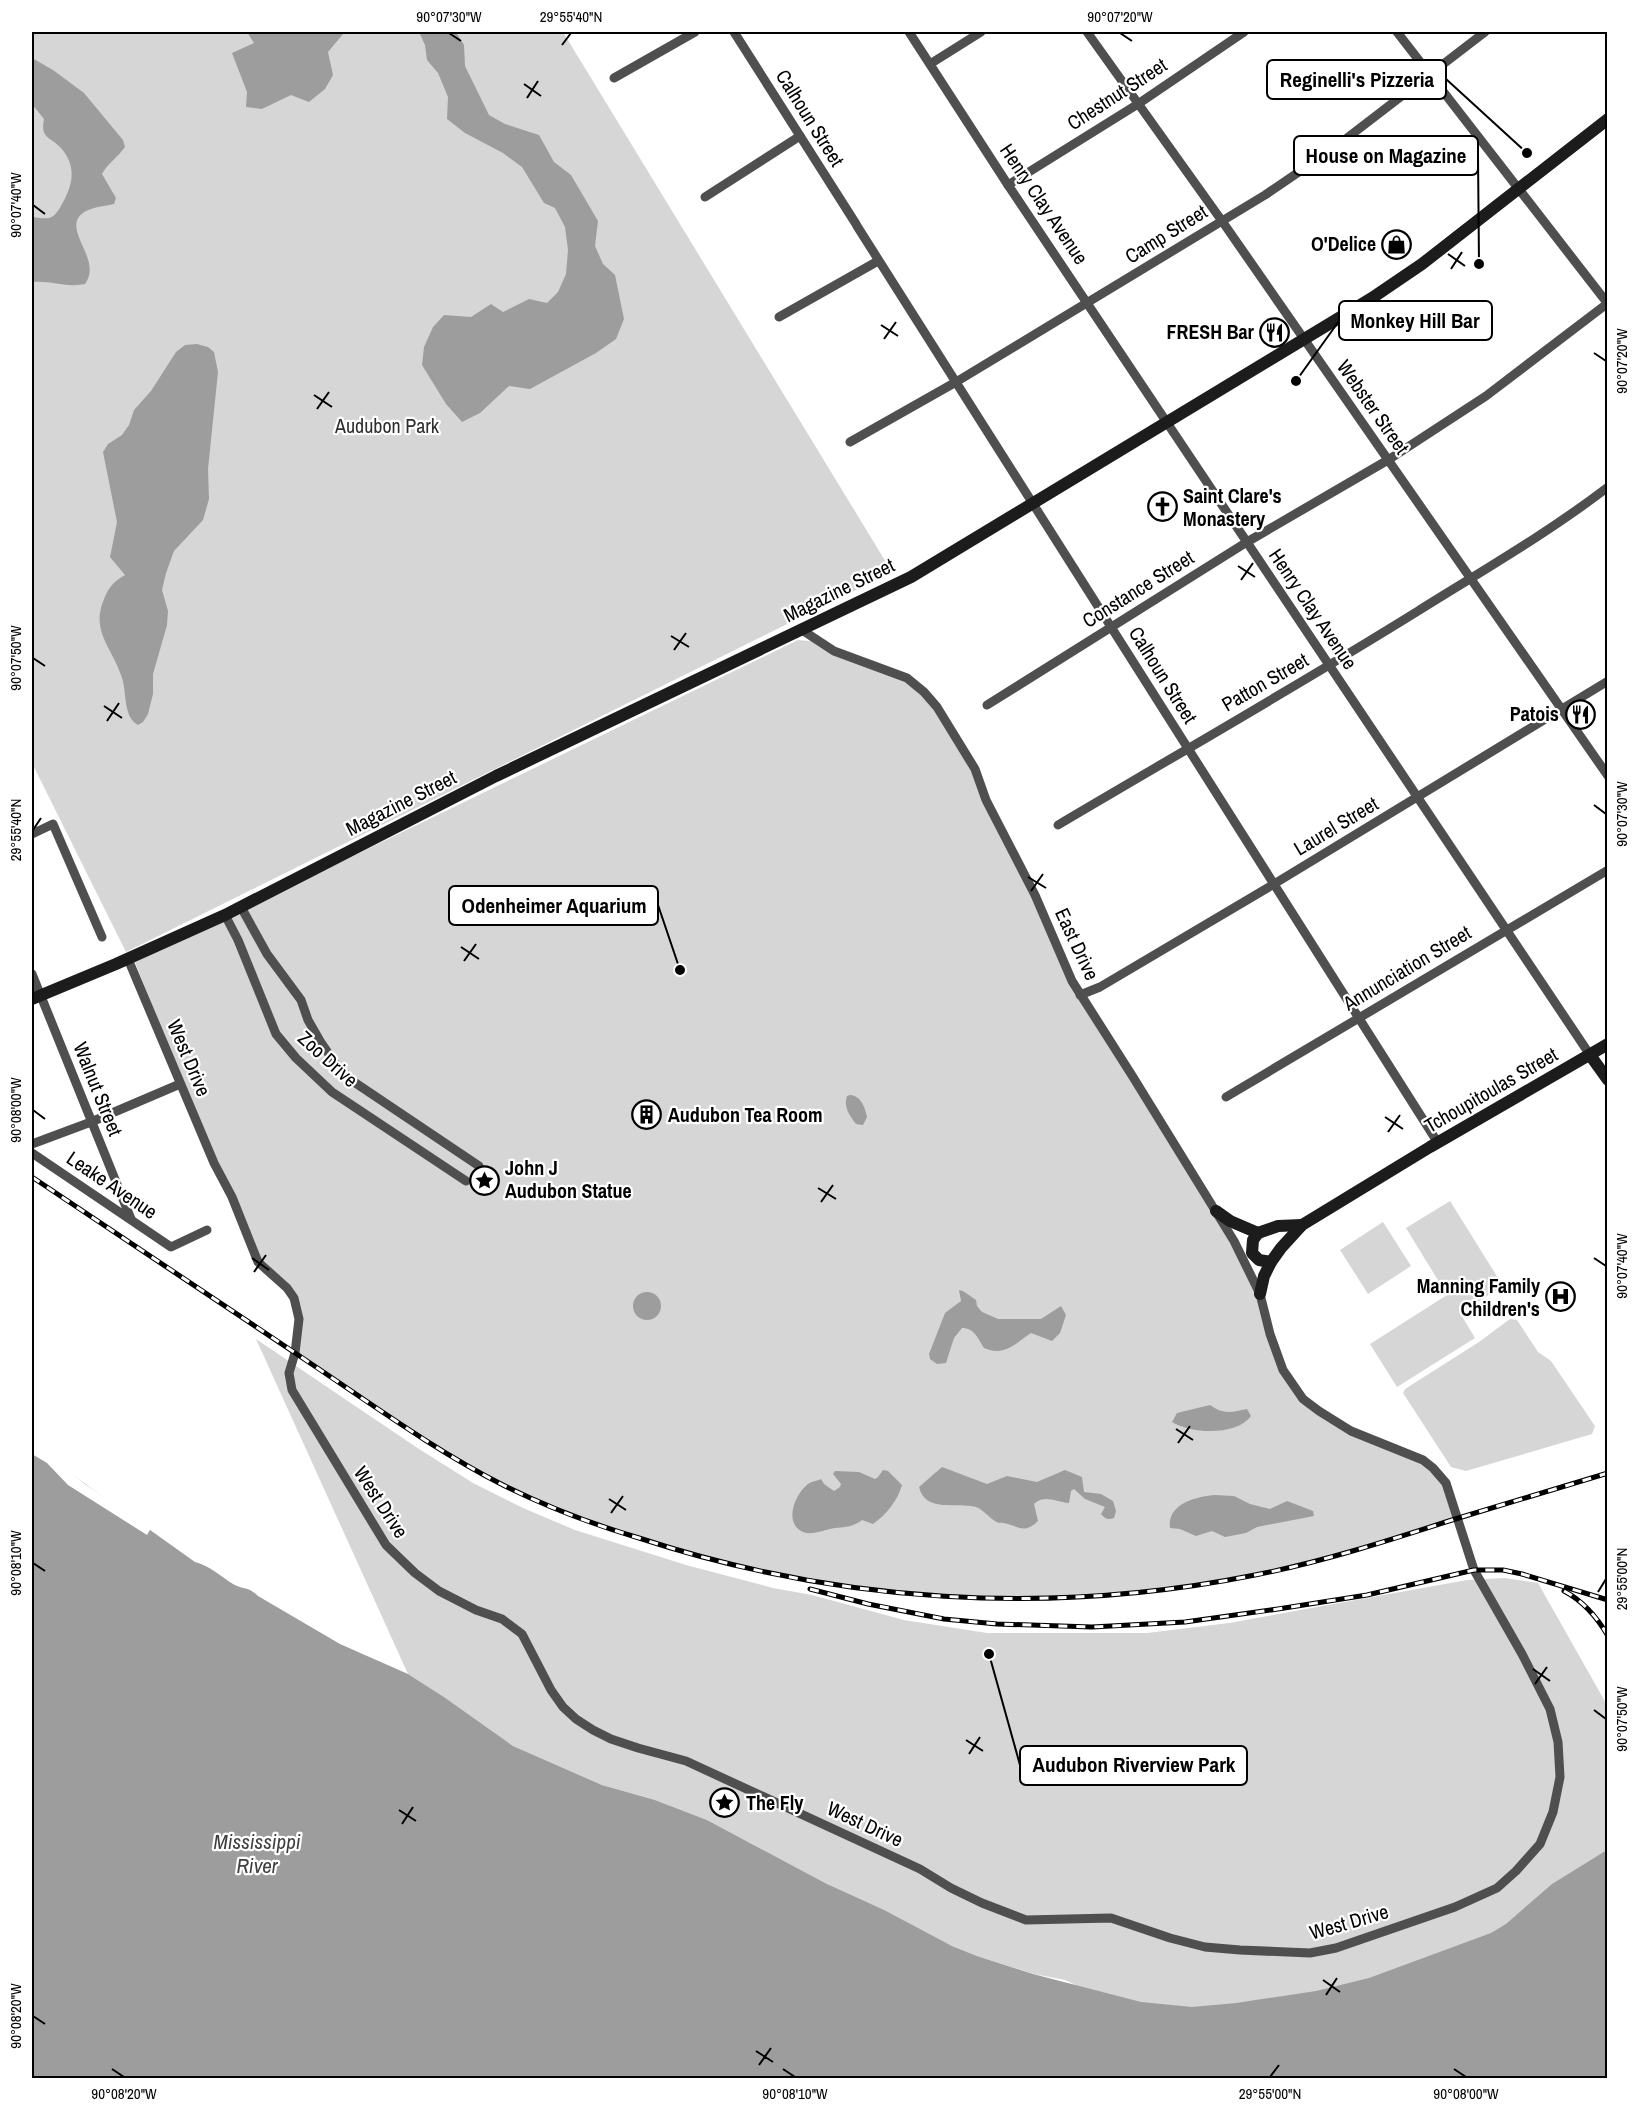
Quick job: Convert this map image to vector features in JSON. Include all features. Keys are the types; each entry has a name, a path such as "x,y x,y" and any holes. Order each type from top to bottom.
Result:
{"street":[{"path":"614,78 695,32"},
{"name":"Calhoun Street","path":"734,32 1438,1143"},
{"name":"Henry Clay Avenue","path":"909,32 1008,185 1590,1055"},
{"path":"930,64 981,32"},
{"name":"Webster Street","path":"1087,32 1222,221 1608,776"},
{"name":"Chestnut Street","path":"1008,185 1138,104 1244,32"},
{"path":"1397,32 1607,303"},
{"name":"Camp Street","path":"850,442 956,382 1264,195 1334,148 1485,32"},
{"name":"Magazine Street","path":"36,998 225,915 496,776 911,577 1305,340 1416,268 1608,119"},
{"path":"705,198 800,136"},
{"path":"779,317 878,261"},
{"name":"Constance Street","path":"987,705 1247,542 1388,460 1486,396 1607,303"},
{"name":"Patton Street","path":"1058,825 1330,666 1561,521 1608,487"},
{"name":"East Drive","path":"802,630 834,651 906,678 924,692 937,707 975,769 986,800 1035,895 1051,935 1080,995 1134,1077 1216,1211 1234,1241 1260,1294"},
{"name":"Laurel Street","path":"1080,995 1100,987 1274,884 1608,681"},
{"path":"32,834 53,824 102,937"},
{"name":"Annunciation Street","path":"1226,1097 1608,870"},
{"name":"Zoo Drive","path":"241,907 267,954 301,1000 308,1020 337,1066 354,1082 479,1166"},
{"name":"Zoo Drive","path":"225,915 238,940 276,1034 296,1059 332,1092 466,1181"},
{"name":"West Drive","path":"128,959 258,1262 274,1279 287,1288 294,1298 298,1309 298,1335 289,1373 292,1390 386,1545 404,1564 439,1591 476,1610 502,1619 522,1634 530,1644 551,1690 563,1707 576,1719 611,1739 686,1761 920,1869 982,1903 1026,1920 1111,1918 1170,1938 1206,1947 1283,1953 1310,1953 1336,1948 1455,1907 1497,1888 1540,1844 1553,1812 1560,1777 1558,1742 1550,1709 1522,1654 1474,1570 1446,1483 1423,1460 1351,1431 1318,1412 1303,1399 1283,1370 1270,1334 1260,1294"},
{"name":"Walnut Street","path":"32,974 36,998 131,1218"},
{"name":"Tchoupitoulas Street","path":"1260,1294 1264,1276 1271,1262 1302,1225 1608,1044"},
{"path":"1590,1055 1608,1080"},
{"path":"32,1143 91,1122 180,1084"},
{"name":"Leake Avenue","path":"32,1153 171,1247 207,1230"},
{"path":"1216,1211 1230,1221 1258,1233 1253,1240 1252,1252 1259,1260 1271,1262"},
{"name":"Tchoupitoulas Street","path":"1258,1233 1278,1226 1302,1225"}],"green space":[{"name":"Audubon Park","path":"32,32 563,32 892,572 126,952 32,763"},
{"path":"798,640 819,642 907,678 955,733 1080,995 1242,1259 1293,1386 1319,1411 1423,1460 1446,1483 1457,1519 1283,1568 1149,1592 1010,1598 890,1593 832,1585 735,1567 687,1554 593,1524 548,1505 503,1485 450,1456 295,1353 294,1298 258,1262 214,1163 135,962"},
{"path":"1450,1201 1503,1286 1460,1313 1475,1338 1397,1387 1370,1344 1447,1295 1406,1228"},
{"path":"1383,1222 1411,1266 1368,1294 1340,1250"},
{"path":"1510,1319 1517,1320 1538,1352 1551,1361 1595,1426 1592,1434 1466,1471 1451,1467 1403,1393 1405,1389 1479,1342"},
{"path":"256,1339 416,1447 473,1483 523,1508 575,1530 686,1565 904,1620 987,1633 1147,1633 1229,1623 1467,1580 1505,1578 1538,1583 1607,1705 1607,1897 1240,2061 1065,1980 1034,1974 952,1946 827,1884 707,1820 655,1800 602,1785 513,1746 408,1674"}],"water":[{"path":"247,32 341,32 343,34 328,52 333,75 325,89 309,102 291,95 262,109 246,107 247,92 232,53 254,43"},
{"path":"419,32 456,32 464,45 465,66 489,115 505,124 539,135 554,162 571,175 598,221 595,246 603,264 615,275 624,319 616,339 596,353 530,389 509,386 480,413 462,422 446,404 422,365 424,347 433,327 444,315 471,317 491,304 503,312 529,299 547,303 558,292 566,274 568,250 565,227 555,208 544,203 522,167 503,153 465,133 447,119 448,97 438,73 427,60 425,45"},
{"path":"32,58 84,93 123,140 125,147 102,174 116,198 114,204 86,211 78,218 76,226 89,264 89,274 85,284 32,282 32,217 50,218 56,213 69,190 72,176 66,155 45,134 44,119 32,104"},
{"path":"197,344 208,347 214,352 218,372 208,469 209,499 203,520 174,551 166,573 162,590 168,611 167,625 153,674 153,694 148,714 138,725 128,711 122,678 101,631 100,611 104,599 114,583 125,575 110,557 117,522 103,452 108,444 122,435 129,425 134,410 151,391 176,352 185,345"},
{"path":"850,1095 857,1097 864,1106 867,1117 863,1125 856,1124 848,1111 846,1100"},
{"path":"959,1290 976,1300 982,1312 998,1319 1041,1319 1061,1306 1066,1315 1060,1333 1052,1341 1031,1333 1009,1348 998,1351 984,1348 973,1332 962,1328 954,1338 946,1363 937,1364 930,1359 929,1354 945,1313 961,1301"},
{"path":"647,1292 657,1296 661,1306 657,1316 647,1320 637,1316 633,1306 637,1296"},
{"path":"1210,1405 1232,1412 1247,1409 1251,1416 1235,1427 1213,1431 1190,1429 1172,1422 1177,1413"},
{"name":"Mississippi River","path":"32,1433 49,1458 195,1562 237,1586 251,1591 340,1644 408,1674 513,1746 602,1785 655,1800 707,1820 827,1884 884,1910 952,1946 1033,1974 1141,2002 1192,2007 1316,1991 1369,1978 1491,1933 1506,1924 1552,1884 1607,1850 1607,2078 32,2078"},
{"path":"942,1467 987,1484 1007,1476 1037,1482 1065,1470 1082,1477 1084,1492 1101,1494 1113,1501 1116,1511 1114,1518 1105,1518 1101,1514 1105,1507 1085,1499 1074,1489 1071,1491 1069,1503 1042,1499 1034,1504 1038,1521 1028,1528 998,1523 976,1507 943,1505 928,1500 922,1495 919,1487"},
{"path":"883,1470 888,1471 902,1485 891,1507 873,1524 862,1520 849,1526 811,1533 797,1528 792,1515 793,1508 799,1494 808,1484 821,1479 834,1491 841,1484 833,1474 835,1471 859,1472 875,1479"},
{"path":"1214,1495 1234,1496 1250,1504 1270,1509 1287,1501 1313,1511 1314,1516 1257,1527 1246,1533 1225,1537 1212,1531 1196,1536 1180,1529 1170,1528 1173,1513 1184,1503"}],"pier":[{"path":"32,1430 51,1456 60,1464 85,1484 151,1528 147,1535 68,1485 47,1463 32,1454"}],"railway":[{"path":"32,1177 408,1429 503,1485 553,1508 621,1533 714,1560 790,1577 867,1589 944,1596 1022,1598 1100,1596 1178,1588 1280,1570 1330,1557 1608,1473"},
{"path":"810,1589 868,1604 944,1619 997,1624 1092,1627 1185,1622 1278,1609 1367,1595 1474,1570 1503,1570 1522,1574 1608,1600"},
{"path":"1564,1591 1589,1610 1608,1636"}],"place":[{"name":"Reginelli's Pizzeria","path":"1527,153"},
{"name":"O'Delice","path":"1397,244"},
{"name":"House on Magazine","path":"1479,264"},
{"name":"FRESH Bar","path":"1275,332"},
{"name":"Monkey Hill Bar","path":"1296,381"},
{"name":"Saint Clare's Monastery","path":"1162,507"},
{"name":"Patois","path":"1580,714"},
{"name":"Odenheimer Aquarium","path":"680,970"},
{"name":"Audubon Tea Room","path":"647,1115"},
{"name":"John J Audubon Statue","path":"484,1180"},
{"name":"Manning Family Children's","path":"1561,1297"},
{"name":"Audubon Riverview Park","path":"989,1654"},
{"name":"The Fly","path":"725,1803"}]}
